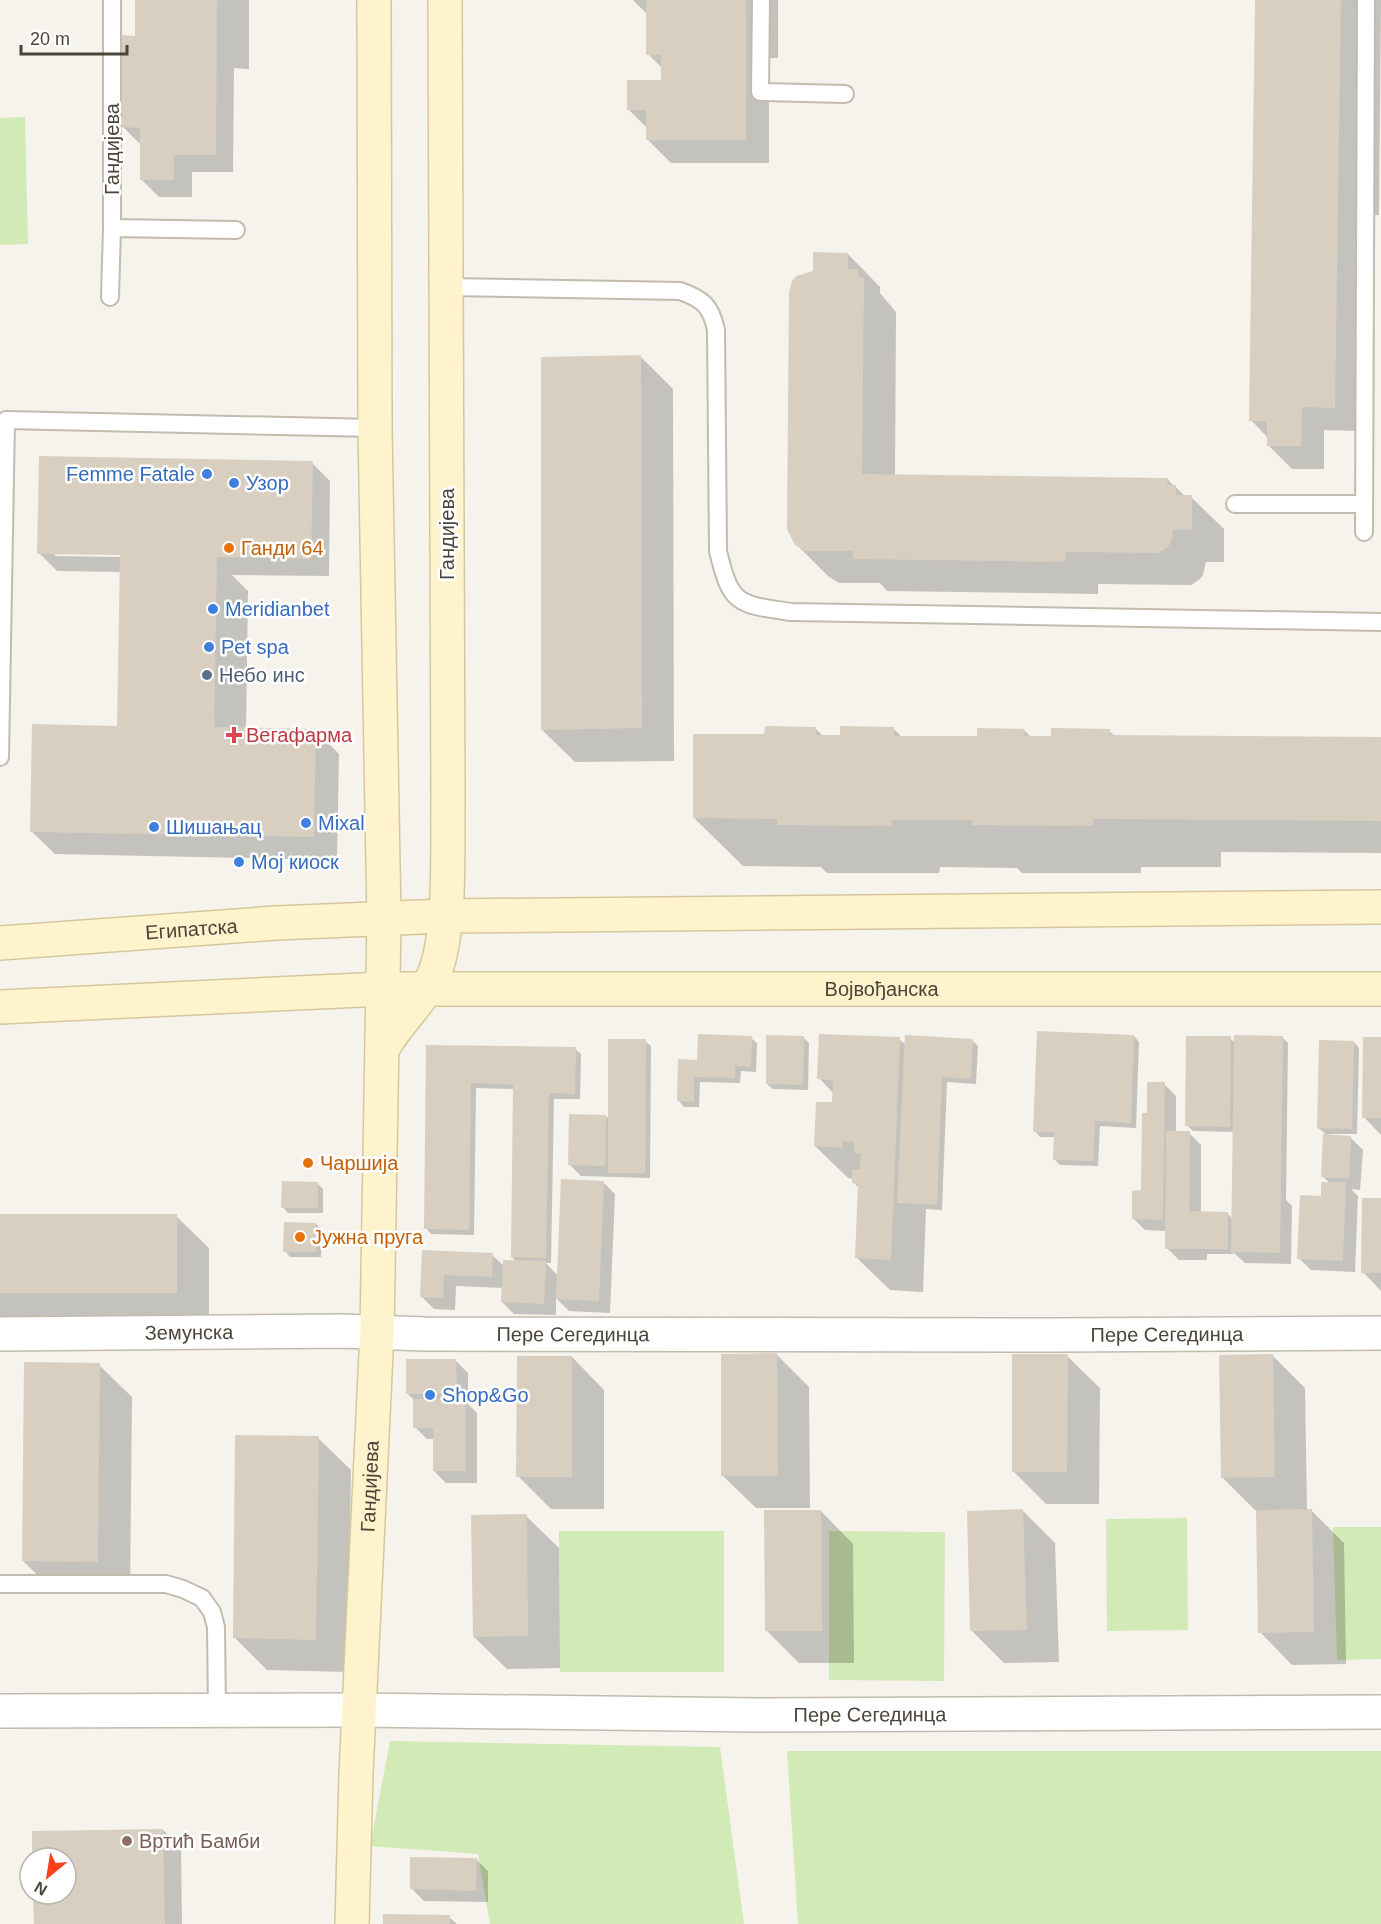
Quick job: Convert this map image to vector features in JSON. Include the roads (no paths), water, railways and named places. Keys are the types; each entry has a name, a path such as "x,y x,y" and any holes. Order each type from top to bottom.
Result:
{"main road":[{"name":"Гандијева","path":"352,1924 359,1710 377,1332 384,919 375,428 374,0"},
{"name":"Гандијева","path":"382,1050 388,1036 427,989 437,963 445,916 448,802 445,0"},
{"path":"384,919 445,916 1381,907"},
{"name":"Египатска","path":"0,943 276,923 384,919"},
{"name":"Војвођанска","path":"383,989 1381,988"},
{"path":"0,1006 383,989"}],"street":[{"name":"Пере Сегединца","path":"377,1332 996,1335 1381,1333"},
{"name":"Земунска","path":"0,1334 377,1332"},
{"name":"Пере Сегединца","path":"359,1710 757,1715 1381,1712"},
{"path":"0,1711 359,1710"}],"lane":[{"name":"Гандијева","path":"110,297 112,0"},
{"path":"761,0 760,92 845,94"},
{"path":"1364,532 1366,0"},
{"path":"112,228 236,230"},
{"path":"447,287 681,291 693,295 704,303 713,314 716,330 718,551 724,579 736,597 751,606 803,612 1381,622"},
{"path":"0,757 6,420 375,428"},
{"path":"1235,504 1364,504"},
{"path":"0,1584 166,1584 202,1598 212,1612 216,1627 217,1710"}],"place":[{"name":"Femme Fatale","path":"207,474"},
{"name":"Узор","path":"234,483"},
{"name":"Ганди 64","path":"229,548"},
{"name":"Meridianbet","path":"213,609"},
{"name":"Pet spa","path":"209,647"},
{"name":"Небо инс","path":"207,675"},
{"name":"Вегафарма","path":"234,735"},
{"name":"Mixal","path":"306,823"},
{"name":"Шишањац","path":"154,827"},
{"name":"Мој киоск","path":"239,862"},
{"name":"Чаршија","path":"308,1163"},
{"name":"Јужна пруга","path":"300,1237"},
{"name":"Shop&Go","path":"430,1395"},
{"name":"Вртић Бамби","path":"127,1841"}]}
